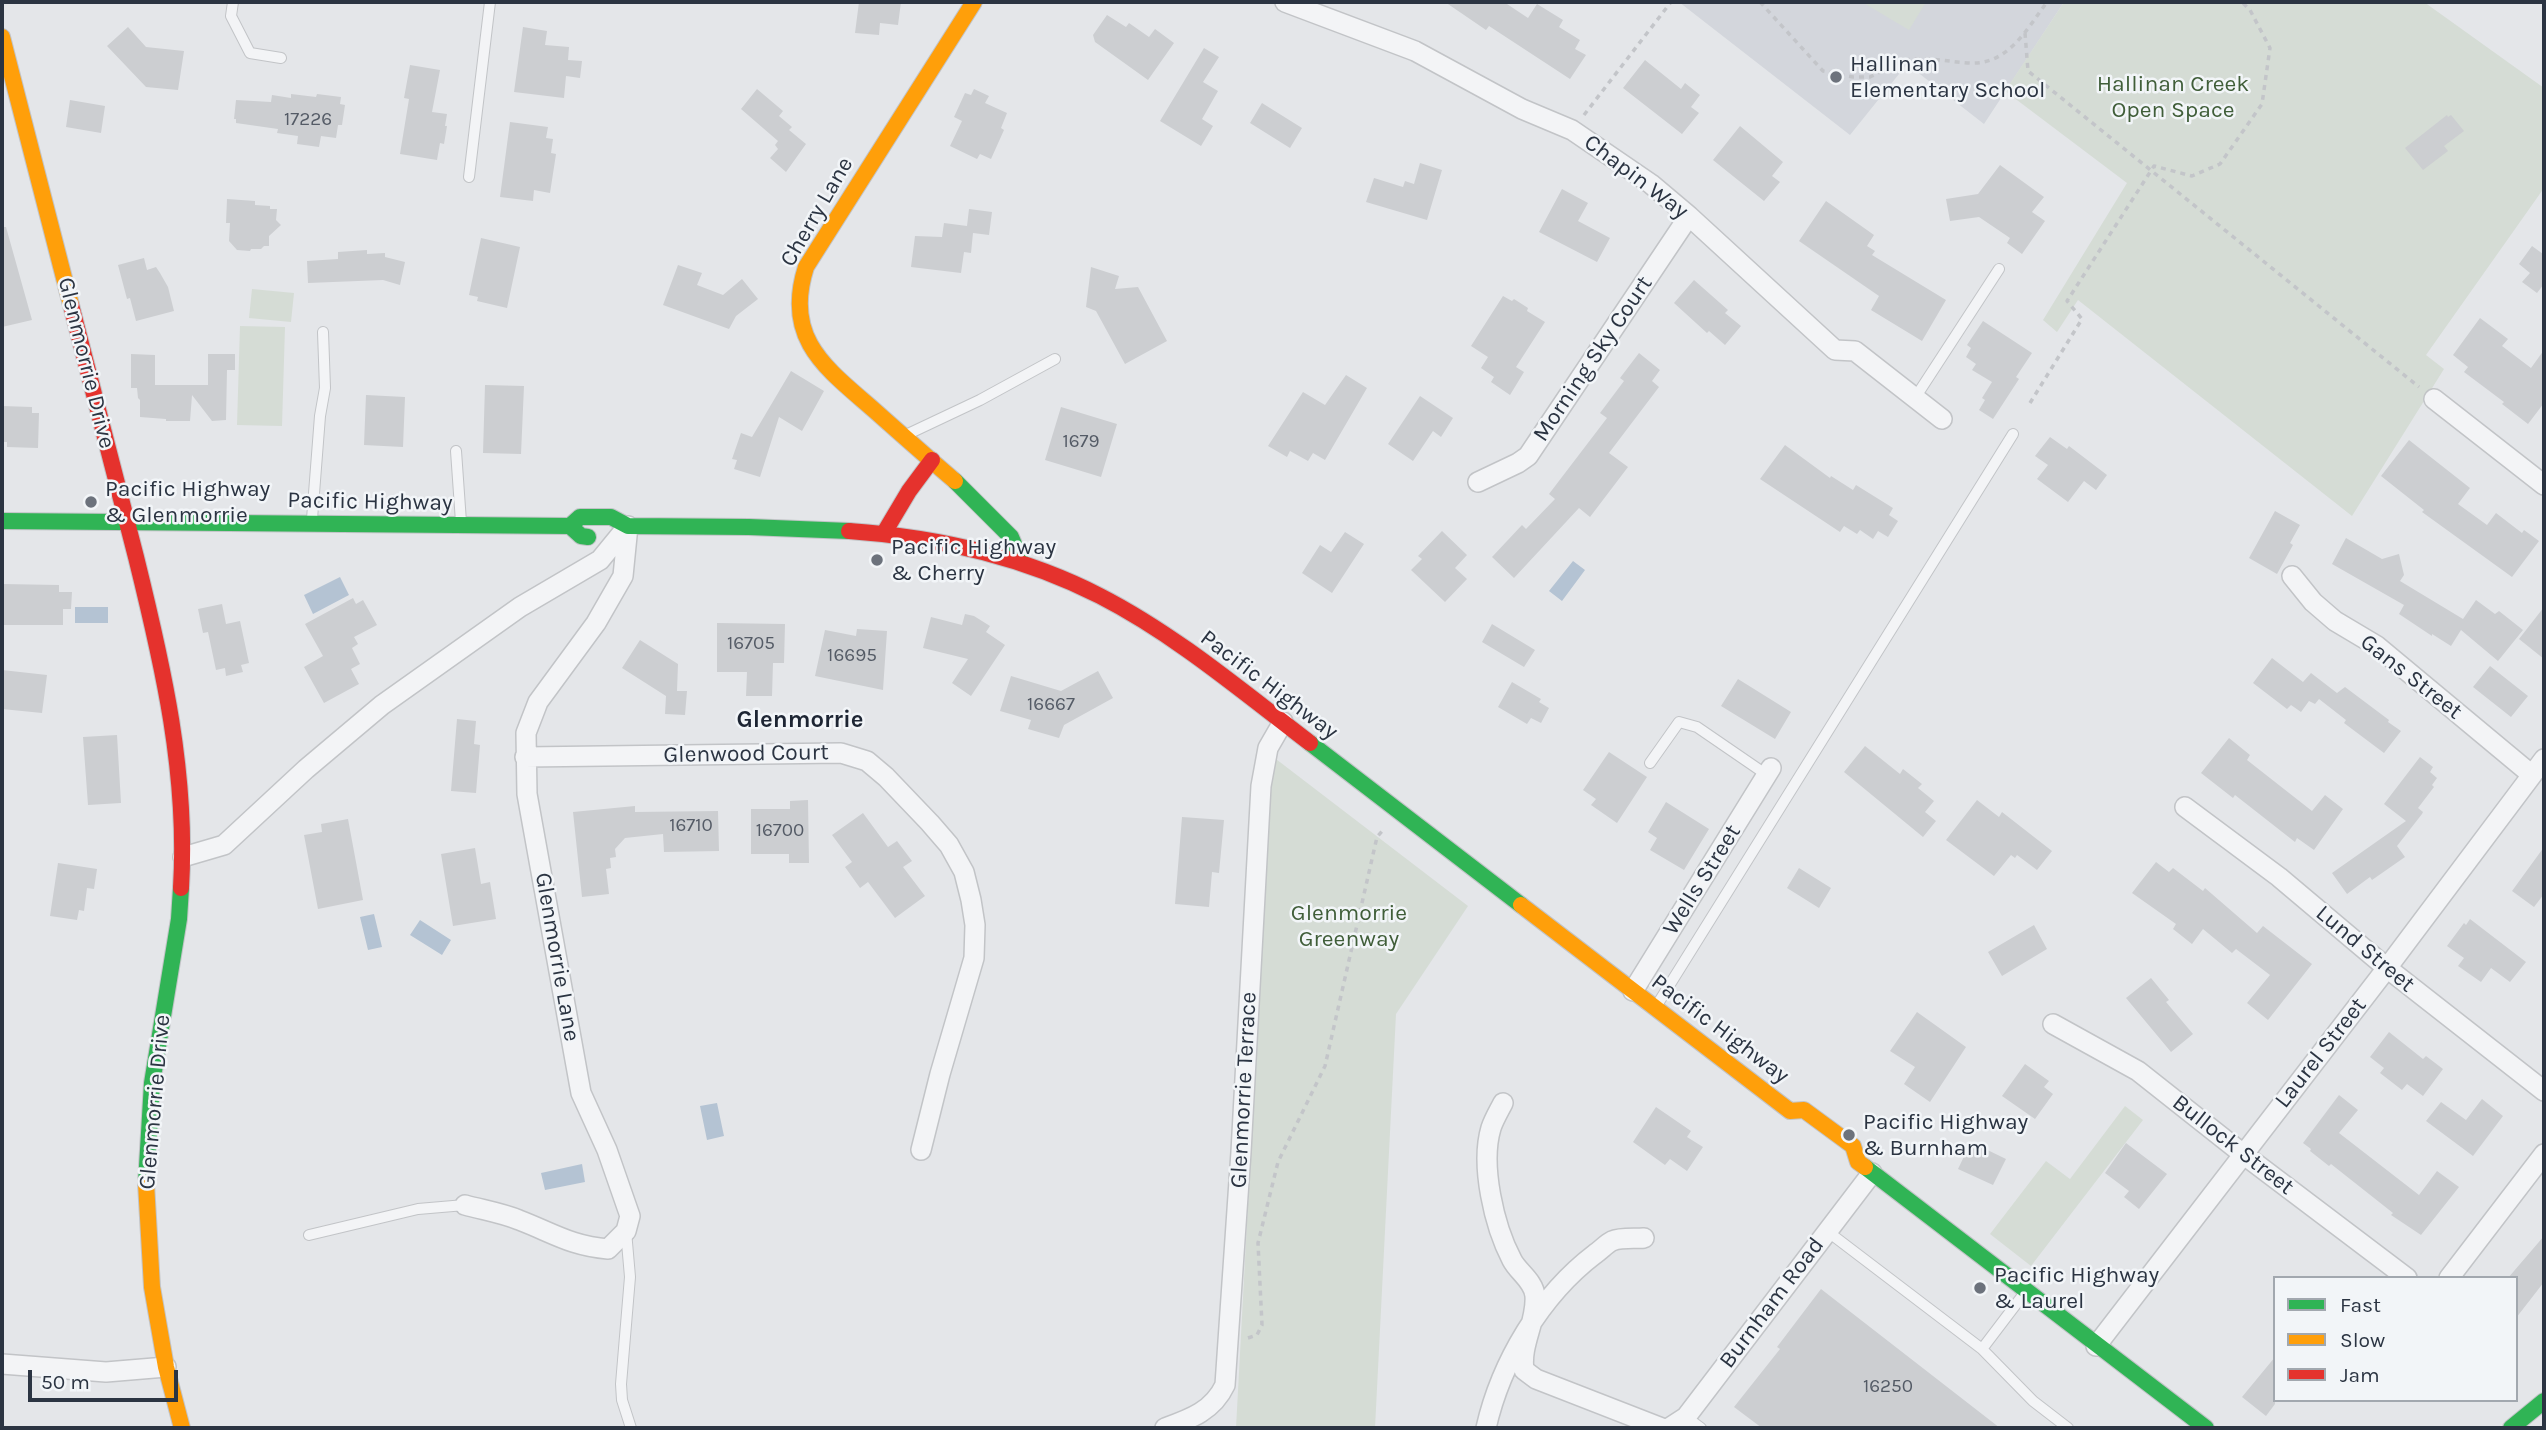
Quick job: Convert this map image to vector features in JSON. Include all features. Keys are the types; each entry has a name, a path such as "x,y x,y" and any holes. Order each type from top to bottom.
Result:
{"main road":[{"name":"Cherry Lane","path":"974,2 806,267 800,281 799,313 811,349 824,366 932,460 1011,537 1022,563"},
{"name":"Glenmorrie Drive","path":"2,37 127,522 170,702 175,734 183,857 178,919 153,1074 145,1192 149,1257 166,1367 182,1428"},
{"path":"884,533 909,491 932,460"},
{"name":"Pacific Highway","path":"2,521 570,526 581,536 611,537 628,526 808,528 916,536 1022,563 1099,596 1137,617 1283,722 1633,991 1791,1118 1804,1110 1853,1146 1857,1166 2206,1428"},
{"path":"2511,1428 2544,1401"}],"street":[{"name":"Chapin Way","path":"1285,2 1415,51 1522,109 1572,130 1622,163 1689,216 1835,350 1855,351 1942,419"},
{"name":"Morning Sky Court","path":"1478,482 1528,456 1689,216"},
{"path":"2434,399 2544,485"},
{"path":"183,857 224,845 298,776 382,705 520,607 600,560 628,526"},
{"name":"Glenmorrie Lane","path":"626,1231 630,1216 607,1150 581,1093 527,794 526,733 538,702 596,623 623,576 628,526"},
{"name":"Gans Street","path":"2292,576 2313,601 2336,621 2377,646 2532,775"},
{"name":"Glenmorrie Terrace","path":"1165,1428 1201,1414 1225,1385 1242,1138 1261,786 1268,748 1283,722"},
{"name":"Glenwood Court","path":"526,757 841,753 867,761 886,777 949,845 964,872 975,925 974,958 921,1150"},
{"name":"Laurel Street","path":"2096,1346 2544,759"},
{"name":"Wells Street","path":"1633,991 1769,772"},
{"name":"Lund Street","path":"2185,807 2279,877 2387,968 2544,1091"},
{"name":"Bullock Street","path":"2053,1024 2138,1071 2404,1276"},
{"path":"1503,1103 1492,1126 1488,1145 1490,1189 1503,1241 1513,1263 1534,1289 1535,1307 1522,1362 1524,1370 1529,1376 1662,1428"},
{"path":"2451,1276 2544,1154"},
{"name":"Burnham Road","path":"1668,1428 1694,1423 1827,1231 1857,1166"},
{"path":"466,1205 518,1219 583,1247 608,1249 626,1231"},
{"path":"1486,1428 1508,1367 1545,1304 1576,1269 1614,1240 1644,1238"},
{"path":"2,1364 106,1372 166,1367"}],"lane":[{"path":"233,2 231,16 250,53 281,58"},
{"path":"469,177 490,2"},
{"path":"1915,398 1999,269"},
{"path":"311,523 325,388 323,332"},
{"path":"904,436 980,400 1055,359"},
{"path":"1655,1009 2013,434"},
{"path":"456,452 462,526"},
{"path":"1650,763 1679,722 1698,727 1769,772"},
{"path":"309,1235 418,1209 466,1205"},
{"path":"626,1231 630,1277 621,1384 622,1400 631,1428"},
{"path":"1827,1231 1982,1349 2033,1401 2068,1428"},
{"path":"1982,1349 2026,1292"}],"path":[{"path":"1572,130 1671,2"},
{"path":"1760,2 1823,71 1853,77 1870,77 1904,60 1984,63 2002,56 2025,33 2047,2"},
{"path":"2030,403 2082,319 2067,301 2154,166 2192,176 2220,164 2262,104 2270,48 2250,10 2242,2"},
{"path":"2025,33 2028,71 2434,399"},
{"path":"1228,1338 1252,1338 1261,1331 1258,1243 1278,1162 1325,1066 1377,837 1398,811"}],"shaded area":[{"name":"Hallinan Elementary School","path":"1679,2 2064,2 1984,124 1907,64 1850,135"}],"green space":[{"path":"1862,2 1926,2 1909,30"},
{"name":"Hallinan Creek Open Space","path":"2064,2 2424,2 2544,88 2544,188 2426,355 2444,369 2352,516 2078,300 2057,332 2043,320 2127,183 2005,91"},
{"path":"252,289 294,293 291,322 249,318"},
{"path":"240,326 285,327 282,426 237,425"},
{"name":"Glenmorrie Greenway","path":"1272,756 1468,906 1396,1014 1375,1428 1236,1428"},
{"path":"2125,1106 2143,1120 2031,1266 1990,1234 2046,1161 2070,1179"}],"water":[{"path":"1573,561 1585,570 1562,601 1549,591"},
{"path":"340,577 349,595 313,614 304,595"},
{"path":"75,607 108,607 108,623 75,623"},
{"path":"374,914 382,947 368,950 360,917"},
{"path":"420,920 451,940 442,955 410,935"},
{"path":"717,1103 724,1136 707,1140 700,1106"},
{"path":"582,1164 585,1182 545,1190 541,1173"}],"building":[{"path":"859,2 901,2 898,25 880,23 879,35 855,33"},
{"path":"1445,2 1504,2 1528,18 1537,4 1563,20 1559,27 1580,40 1575,49 1586,55 1570,79 1489,26 1486,30"},
{"path":"1107,15 1126,27 1129,23 1149,37 1155,29 1174,43 1148,80 1095,42 1093,35"},
{"path":"128,27 146,47 184,51 178,90 146,87 107,46"},
{"path":"523,27 547,31 545,45 569,47 568,60 582,61 580,78 566,76 564,98 514,92"},
{"path":"1204,48 1219,57 1203,82 1218,91 1202,119 1213,126 1201,146 1160,121"},
{"path":"1645,60 1681,89 1685,83 1700,95 1691,107 1699,113 1682,134 1623,88"},
{"path":"410,65 440,70 432,112 447,114 447,126 444,144 440,143 437,160 400,154 409,99 404,98"},
{"path":"757,89 783,111 779,116 792,127 789,130 806,144 786,172 770,158 778,149 775,145 778,141 741,109"},
{"path":"974,89 989,96 985,103 1007,113 1001,128 1004,130 991,159 980,154 977,159 950,146 962,121 954,117 965,93 971,95"},
{"path":"291,94 341,97 340,104 345,105 342,125 338,125 336,138 321,136 319,147 297,144 298,136 277,133 278,129 236,123 234,119 236,100 271,102 272,95 291,98"},
{"path":"70,100 105,106 101,133 66,127"},
{"path":"1262,103 1302,128 1290,148 1250,123"},
{"path":"2447,115 2451,115 2464,131 2444,146 2448,151 2423,170 2405,148"},
{"path":"510,122 548,127 546,138 553,139 551,153 556,154 550,193 534,190 533,201 500,197"},
{"path":"1740,126 1783,162 1772,176 1780,182 1764,201 1713,160"},
{"path":"1420,163 1442,170 1427,220 1366,202 1374,178 1403,187 1405,181 1414,184"},
{"path":"2000,165 2044,197 2032,212 2045,221 2022,254 2007,243 2010,238 1979,217 1950,221 1946,199 1978,194"},
{"path":"1562,189 1588,203 1578,221 1610,238 1597,262 1539,232"},
{"path":"227,199 255,201 255,205 277,209 276,220 281,225 269,236 269,246 250,251 237,250 229,241 230,223 226,223"},
{"path":"1826,201 1874,235 1867,246 1875,251 1872,255 1946,300 1922,341 1871,310 1879,296 1799,241"},
{"path":"969,209 992,212 989,235 973,233 971,253 964,252 961,273 911,267 915,236 942,237 944,223 967,226"},
{"path":"2,227 6,227 32,320 2,327"},
{"path":"481,238 520,247 507,308 477,301 478,297 469,295"},
{"path":"2532,246 2544,253 2544,284 2537,293 2522,282 2530,273 2519,264"},
{"path":"367,250 367,254 385,253 385,257 405,262 400,285 383,280 308,283 307,261 338,259 338,252"},
{"path":"144,258 147,270 156,267 168,287 174,311 136,321 118,265"},
{"path":"678,265 702,273 697,285 723,295 742,279 758,299 736,316 729,329 663,305"},
{"path":"1091,267 1119,276 1115,289 1138,287 1167,341 1125,364 1096,311 1086,307"},
{"path":"1694,280 1728,310 1725,313 1741,326 1725,345 1709,331 1707,333 1674,303"},
{"path":"1503,296 1512,301 1514,299 1545,322 1516,367 1524,372 1510,395 1491,382 1494,377 1481,368 1488,357 1471,346"},
{"path":"2480,318 2508,339 2502,346 2531,368 2544,350 2544,403 2528,424 2464,372 2468,367 2453,355"},
{"path":"1983,321 2032,353 1993,419 1979,410 1985,400 1982,398 1992,382 1972,370 1976,364 1966,357 1971,348 1967,345"},
{"path":"1639,353 1660,370 1652,381 1659,387 1609,453 1628,467 1590,517 1579,508 1514,578 1492,557 1522,525 1526,529 1555,499 1549,494 1607,418 1600,413 1624,381 1620,378"},
{"path":"131,354 155,355 155,385 208,385 208,354 235,354 235,370 227,370 226,420 212,421 192,395 190,421 140,417 137,388 131,388"},
{"path":"791,371 824,391 802,431 779,417 760,477 734,469 737,460 732,459 741,433 752,437"},
{"path":"1346,375 1367,388 1325,460 1313,453 1308,461 1290,451 1287,457 1268,446 1303,392 1325,405"},
{"path":"485,385 524,386 521,454 483,453"},
{"path":"366,395 405,397 403,447 364,445"},
{"path":"1420,396 1453,418 1441,437 1433,431 1413,461 1388,444"},
{"path":"2,406 32,407 32,413 39,413 38,448 7,447 7,442 2,442"},
{"path":"1061,407 1117,424 1101,477 1045,460"},
{"path":"2050,437 2067,449 2069,446 2107,475 2096,490 2084,481 2068,502 2037,479 2048,465 2035,456"},
{"path":"2409,440 2470,488 2458,504 2487,525 2496,513 2522,533 2524,530 2539,541 2512,577 2422,512 2424,510 2381,476"},
{"path":"1785,445 1830,478 1831,476 1853,490 1856,485 1893,508 1889,515 1898,521 1888,537 1878,531 1873,539 1860,530 1857,534 1844,526 1840,532 1760,479"},
{"path":"2275,511 2300,525 2290,543 2293,545 2277,574 2249,558"},
{"path":"1442,531 1467,555 1455,568 1467,579 1445,602 1411,570 1422,559 1418,556"},
{"path":"1345,532 1364,544 1332,593 1302,573 1320,545 1331,552"},
{"path":"2346,538 2382,559 2399,554 2404,575 2400,581 2463,619 2476,600 2495,614 2499,611 2523,630 2498,661 2461,630 2451,646 2399,614 2404,605 2332,564"},
{"path":"2,584 59,585 59,592 72,592 71,609 63,609 63,625 2,625"},
{"path":"353,598 356,604 363,600 377,625 354,637 358,644 352,648 360,664 351,669 359,684 324,703 304,667 323,656 305,624"},
{"path":"222,604 226,624 240,621 249,663 241,665 243,672 226,676 225,668 216,670 208,632 203,633 198,609"},
{"path":"2544,607 2544,659 2519,639"},
{"path":"965,614 990,626 986,632 1005,645 971,696 952,683 968,659 923,648 931,617 962,625"},
{"path":"717,623 785,624 784,663 773,663 772,696 746,696 747,672 717,672"},
{"path":"1492,624 1535,650 1524,667 1482,642"},
{"path":"857,629 887,631 883,690 815,676 825,630 856,636"},
{"path":"640,640 678,664 677,691 687,691 685,715 665,714 666,696 622,668"},
{"path":"2272,658 2303,682 2311,673 2337,693 2345,687 2401,731 2384,753 2344,723 2346,720 2319,699 2315,704 2309,701 2301,712 2291,705 2287,709 2253,683"},
{"path":"2490,666 2528,696 2511,717 2473,687"},
{"path":"2,670 47,675 42,713 2,709"},
{"path":"1098,671 1113,698 1064,725 1059,738 1028,729 1031,720 1000,711 1011,676 1061,691"},
{"path":"1738,679 1791,712 1775,739 1721,706"},
{"path":"1512,682 1541,699 1539,702 1549,708 1541,723 1531,718 1527,724 1498,707"},
{"path":"457,719 476,721 474,744 480,745 476,793 451,791"},
{"path":"117,735 121,803 88,805 83,737"},
{"path":"2229,738 2250,755 2247,760 2312,811 2325,795 2343,809 2314,850 2297,838 2295,842 2235,795 2233,798 2201,773"},
{"path":"1865,746 1900,774 1903,769 1922,784 1918,788 1934,801 1925,812 1936,821 1923,837 1844,772"},
{"path":"1609,752 1647,777 1617,823 1591,805 1596,799 1583,790"},
{"path":"2420,757 2433,767 2430,772 2437,778 2432,785 2434,787 2418,808 2422,814 2397,846 2405,857 2347,894 2332,873 2406,821 2384,804"},
{"path":"808,800 809,863 789,863 789,854 751,854 751,809 790,809 790,801"},
{"path":"1977,800 1999,817 2002,812 2052,851 2037,870 2017,855 2015,858 2011,855 1994,876 1946,840"},
{"path":"1666,802 1709,829 1684,870 1650,850 1657,838 1648,832"},
{"path":"635,806 635,812 718,811 719,851 664,852 663,834 625,838 615,849 616,857 610,858 611,868 606,869 609,894 582,897 573,812"},
{"path":"863,813 888,847 897,841 912,861 903,867 925,896 895,918 868,882 860,888 845,867 852,862 832,835"},
{"path":"1182,817 1224,820 1219,873 1212,872 1209,907 1175,904"},
{"path":"348,819 363,900 318,909 304,835 322,832 321,824"},
{"path":"2544,847 2544,894 2534,907 2512,891"},
{"path":"475,848 481,884 490,882 496,919 453,926 441,854"},
{"path":"2156,862 2169,872 2173,868 2203,891 2205,888 2257,933 2263,926 2312,964 2268,1020 2247,1003 2270,975 2236,949 2232,953 2203,929 2192,944 2173,929 2176,924 2132,893"},
{"path":"58,863 97,869 94,889 87,888 84,911 79,910 77,920 50,916"},
{"path":"1799,868 1831,888 1819,908 1787,888"},
{"path":"2470,919 2526,962 2510,982 2491,968 2481,982 2458,966 2464,958 2447,946"},
{"path":"2034,925 2047,949 2002,976 1988,952"},
{"path":"2151,978 2169,1000 2166,1002 2193,1034 2171,1052 2126,998"},
{"path":"1917,1012 1966,1047 1930,1102 1904,1084 1915,1067 1890,1051"},
{"path":"2389,1032 2423,1059 2426,1056 2443,1069 2423,1096 2407,1084 2402,1090 2380,1073 2384,1068 2370,1057"},
{"path":"2025,1064 2049,1081 2044,1087 2053,1094 2035,1119 2002,1096"},
{"path":"2339,1095 2358,1110 2339,1133 2419,1195 2437,1171 2459,1187 2421,1235 2391,1215 2393,1213 2331,1164 2329,1166 2303,1143"},
{"path":"2482,1099 2503,1116 2473,1156 2426,1121 2441,1102 2466,1120"},
{"path":"1656,1107 1691,1131 1687,1137 1703,1147 1687,1171 1670,1159 1665,1165 1633,1142"},
{"path":"1971,1142 2006,1159 1993,1185 1958,1169"},
{"path":"2126,1143 2167,1174 2139,1209 2124,1197 2129,1191 2105,1173"},
{"path":"2544,1236 2544,1282 2518,1315 2518,1276 2510,1276"},
{"path":"1821,1289 2000,1428 1762,1428 1734,1407 1780,1349 1777,1347"},
{"path":"2273,1359 2275,1404 2266,1416 2242,1397"}],"traffic: fast":[{"path":"955,481 1011,537 1022,563"},
{"path":"570,526 580,517 611,517 628,526 849,531"},
{"path":"2,521 570,526 581,536 588,537"},
{"path":"1310,743 1521,905"},
{"path":"146,1183 152,1083 179,919 181,888"},
{"path":"1865,1167 2206,1428"},
{"path":"2511,1428 2544,1401"}],"traffic: slow":[{"path":"955,481 825,365 813,350 805,333 800,314 800,292 806,267 974,2"},
{"path":"2,37 71,305"},
{"path":"1521,905 1790,1111 1804,1110 1853,1146 1858,1162 1865,1167"},
{"path":"146,1183 152,1287 166,1367 182,1428"}],"traffic: jam":[{"path":"71,305 136,557 164,680 181,804 181,888"},
{"path":"884,533 909,491 932,460"},
{"path":"849,531 914,538 978,551 1009,559 1070,582 1128,611 1182,646 1310,743"}],"place":[{"name":"Hallinan Elementary School","path":"1836,77"},
{"name":"Pacific Highway & Glenmorrie","path":"91,502"},
{"name":"Pacific Highway & Cherry","path":"877,560"},
{"name":"Pacific Highway & Burnham","path":"1849,1135"},
{"name":"Pacific Highway & Laurel","path":"1980,1288"}],"district":[{"name":"Glenmorrie","path":"800,720"}]}
